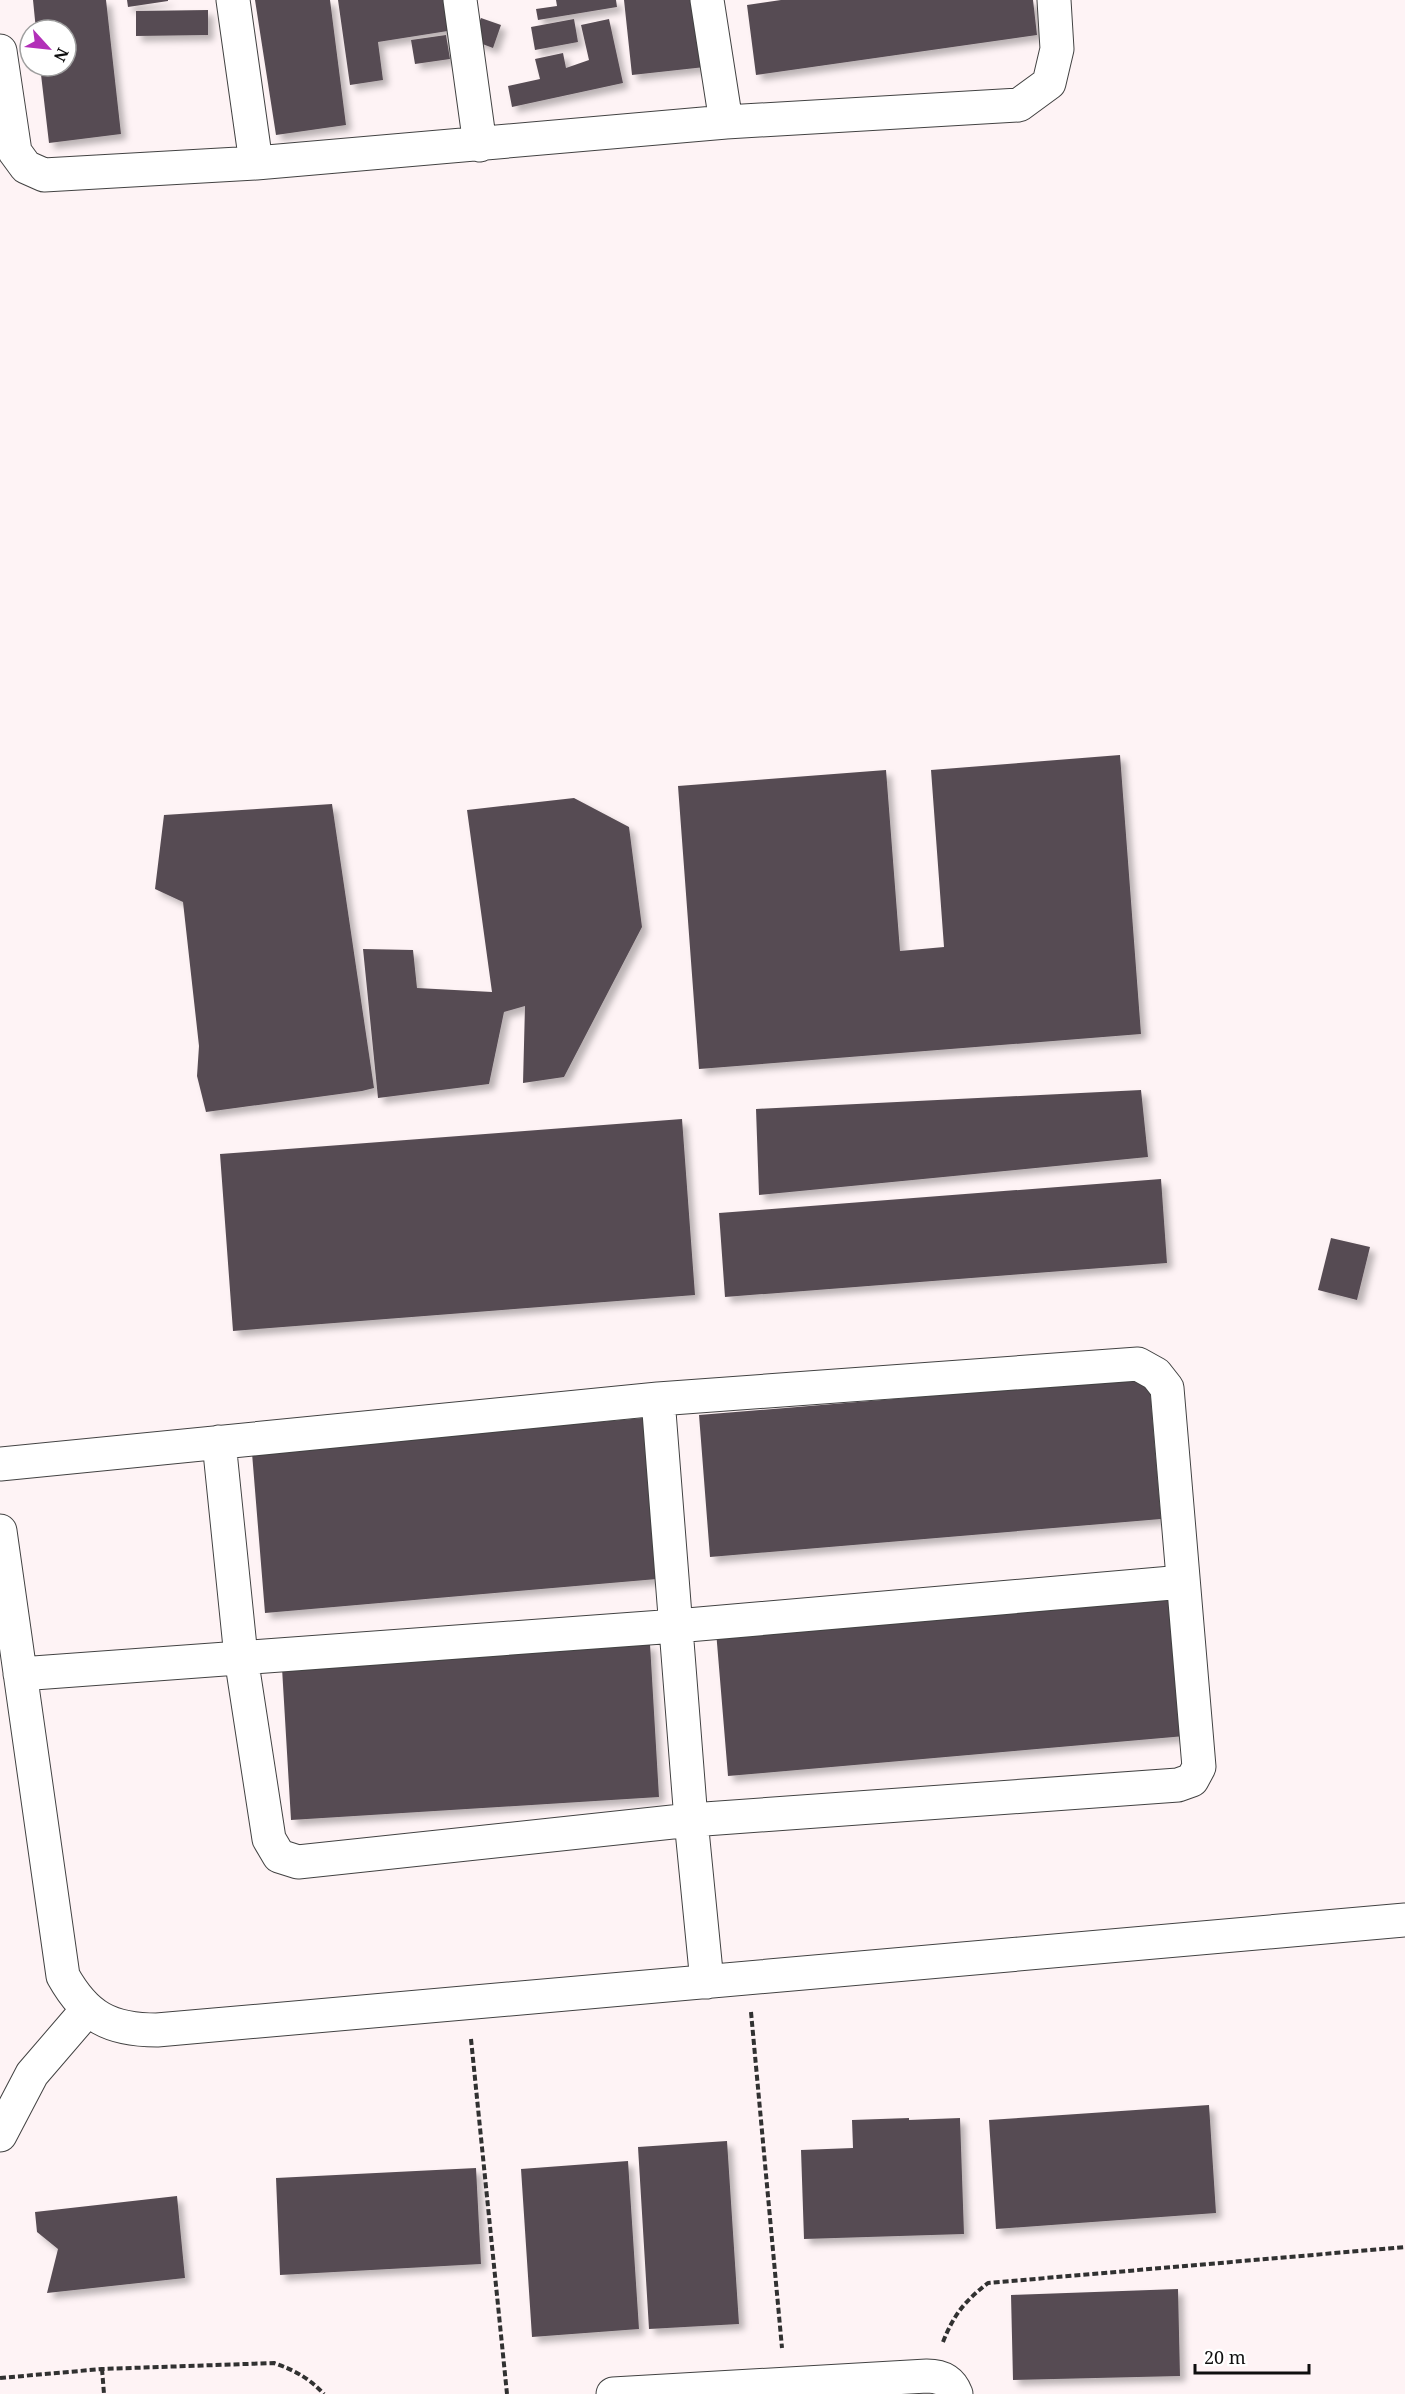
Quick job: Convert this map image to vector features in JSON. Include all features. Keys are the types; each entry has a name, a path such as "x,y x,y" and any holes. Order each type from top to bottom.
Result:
{"street":[{"path":"233,0 256,163"},
{"path":"460,0 480,145"},
{"path":"707,0 726,122"},
{"path":"0,51 15,152 26,167 44,175 256,163 726,122 1019,105 1049,82 1058,49 1054,0"},
{"path":"0,1464 219,1442 658,1399 1138,1364 1156,1374 1167,1388 1199,1767 1192,1780 1178,1785 692,1820 298,1862 279,1856 268,1839 241,1657 219,1442"},
{"path":"658,1399 707,1982"},
{"path":"0,1531 63,1976 73,1994 87,2010 108,2023 132,2030 157,2030 1405,1920"},
{"path":"20,1674 676,1626 1183,1582"},
{"path":"0,2135 32,2074 87,2010"},
{"path":"613,2394 785,2384 946,2385"}],"path":[{"path":"748,1978 785,2384"},
{"path":"467,2002 507,2394"},
{"path":"946,2385 940,2349 950,2324 965,2301 988,2283 1405,2247"},
{"path":"0,2378 102,2369 274,2363 294,2370 312,2381 324,2394"},
{"path":"102,2369 104,2394"}],"building":[{"path":"33,0 106,0 121,134 49,143 41,78 78,78 78,18 35,18"},
{"path":"127,0 168,0 168,1 128,7"},
{"path":"255,0 330,0 346,125 276,135"},
{"path":"338,0 450,0 454,30 378,42 383,80 350,85"},
{"path":"556,0 616,0 617,7 538,20 536,9 557,6"},
{"path":"624,0 695,0 705,67 632,75"},
{"path":"781,0 1033,0 1037,35 756,75 747,5"},
{"path":"208,10 208,35 136,36 136,11"},
{"path":"481,18 501,25 493,48 472,40"},
{"path":"574,19 578,42 535,50 531,27"},
{"path":"609,19 623,83 512,107 508,86 540,79 535,59 563,53 566,68 589,60 581,25"},
{"path":"446,35 450,59 415,64 411,40"},
{"path":"1120,755 1141,1034 699,1069 678,786 886,770 900,951 944,947 931,770"},
{"path":"574,798 629,827 642,927 564,1077 523,1083 525,1006 504,1012 489,1084 378,1098 363,949 413,950 417,988 492,992 467,810"},
{"path":"332,804 374,1088 206,1112 197,1076 199,1046 183,902 155,889 164,815"},
{"path":"1141,1090 1148,1157 759,1195 756,1109"},
{"path":"682,1119 695,1295 233,1331 220,1154"},
{"path":"1161,1179 1167,1263 725,1297 719,1213"},
{"path":"1331,1238 1370,1247 1357,1300 1318,1290"},
{"path":"1149,1378 1161,1519 710,1557 699,1415"},
{"path":"643,1418 657,1579 265,1613 252,1453"},
{"path":"1173,1591 1185,1736 728,1776 716,1631"},
{"path":"650,1644 659,1797 291,1820 282,1668"},
{"path":"1209,2105 1216,2213 996,2229 989,2120"},
{"path":"909,2118 909,2120 960,2118 964,2234 804,2239 801,2150 853,2148 852,2120"},
{"path":"727,2141 739,2324 649,2329 638,2147"},
{"path":"628,2161 639,2329 532,2337 521,2169"},
{"path":"476,2168 481,2264 280,2275 276,2178"},
{"path":"177,2196 185,2278 47,2293 58,2249 37,2232 35,2212"},
{"path":"1178,2289 1180,2376 1013,2380 1011,2295"}]}
